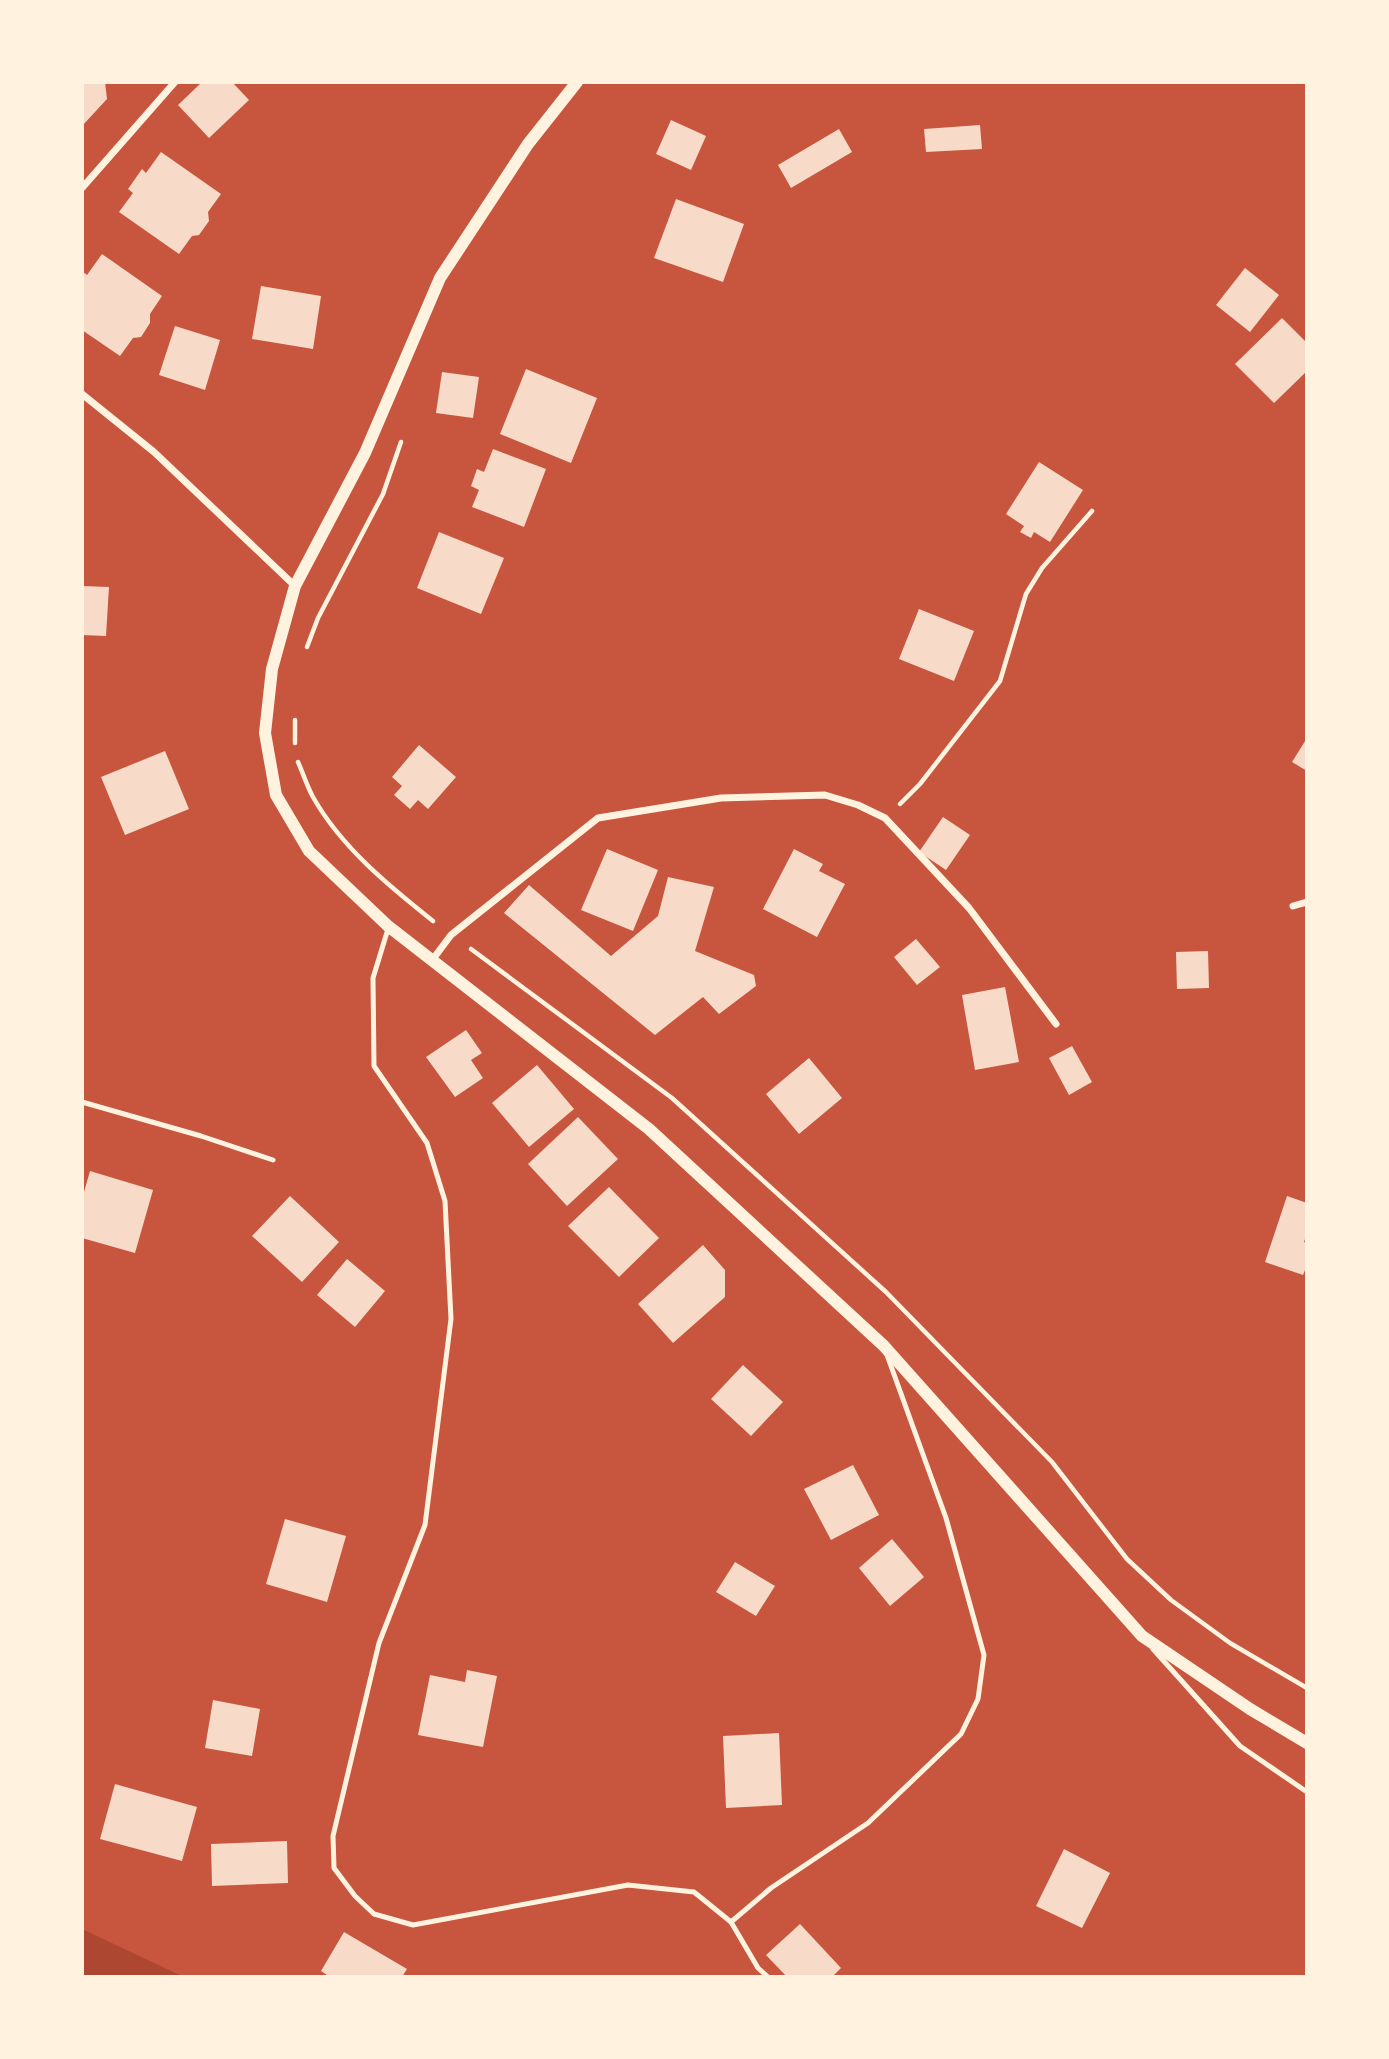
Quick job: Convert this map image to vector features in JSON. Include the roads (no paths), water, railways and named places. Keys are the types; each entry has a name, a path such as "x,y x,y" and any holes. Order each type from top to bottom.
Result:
{"street":[{"path":"82,188 174,82"},
{"path":"577,82 528,144 440,278 365,453 295,586 272,669 265,733 276,795 309,851 388,926 649,1129 884,1346 1142,1636 1250,1709 1307,1743"},
{"path":"82,394 154,452 295,586"},
{"path":"433,959 451,935 598,818 721,798 825,795 858,805 885,818 969,908 1056,1024"},
{"path":"1293,906 1307,902"}],"lane":[{"path":"388,926 373,978 374,1066 428,1143 445,1201 451,1319 425,1525 379,1643 333,1836 334,1868 355,1896 374,1914 413,1925 628,1885 694,1892 731,1922 758,1968 768,1977"},
{"path":"82,1102 273,1160"},
{"path":"731,1922 771,1888 868,1823 961,1734 978,1699 984,1655 981,1643 946,1518 884,1346"},
{"path":"1142,1636 1240,1746 1307,1791"}]}
